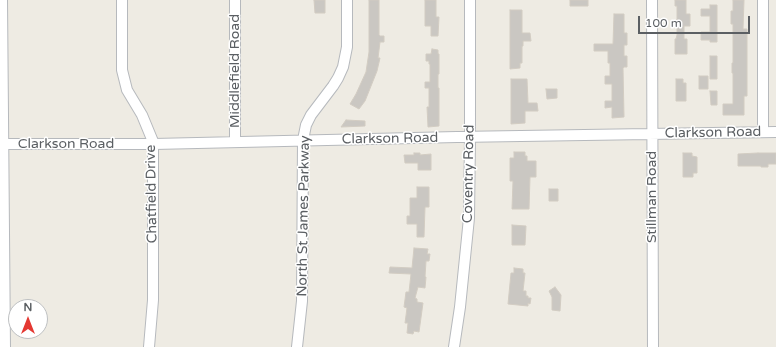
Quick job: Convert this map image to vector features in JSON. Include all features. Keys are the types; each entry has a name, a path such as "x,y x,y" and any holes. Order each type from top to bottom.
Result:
{"street":[{"path":"2,0 1,33 5,347"},
{"name":"Chatfield Drive","path":"122,0 122,70 127,90 142,115 154,144 153,300 149,347"},
{"name":"Middlefield Road","path":"235,0 235,142"},
{"name":"North St James Parkway","path":"297,347 302,301 303,140 306,125 311,115 333,86 344,67 347,47 347,0"},
{"name":"Coventry Road","path":"454,347 460,307 469,218 470,0"},
{"name":"Stillman Road","path":"652,0 653,347"},
{"path":"763,132 764,0"},
{"name":"Clarkson Road","path":"3,144 154,144 776,132"}],"building":[{"path":"314,0 325,0 325,13 315,13"},
{"path":"369,0 379,0 379,35 384,36 384,42 380,42 378,58 380,58 377,71 365,101 359,109 350,104 366,72 369,52"},
{"path":"425,0 436,0 436,17 439,17 438,36 431,36 431,26 425,26"},
{"path":"570,0 588,0 588,6 570,6"},
{"path":"675,0 686,0 686,14 690,14 690,26 684,26 684,39 687,39 687,54 675,54 677,23 674,21 677,20 677,6 675,6"},
{"path":"733,0 744,0 743,29 747,29 747,96 744,96 744,115 723,115 723,104 733,104 733,24 731,24 731,11 733,11"},
{"path":"710,5 717,5 717,42 701,40 701,32 710,32 710,16 701,16 701,9 710,9"},
{"path":"510,10 522,10 522,33 530,33 531,41 523,41 522,63 520,63 520,68 510,69"},
{"path":"614,14 624,14 624,33 627,33 627,45 624,45 624,56 627,56 627,67 623,68 624,117 612,118 612,107 605,108 605,101 612,101 612,84 605,84 605,76 610,76 608,51 594,51 594,44 613,44"},
{"path":"432,49 438,50 439,54 439,126 428,127 427,107 429,107 429,88 425,88 425,82 430,82 430,64 429,61 426,61 426,54 431,54"},
{"path":"710,56 717,56 717,79 710,79"},
{"path":"699,76 708,76 708,89 699,89"},
{"path":"511,79 527,79 528,103 537,103 538,111 525,111 525,123 511,124"},
{"path":"676,79 683,79 683,83 686,83 686,101 676,101"},
{"path":"546,89 557,89 557,98 547,99"},
{"path":"710,91 717,91 717,105 711,105"},
{"path":"346,120 365,121 365,126 341,127"},
{"path":"514,152 525,152 527,161 536,161 536,177 530,177 529,209 512,209 513,181 510,181 510,158 514,158"},
{"path":"414,153 420,153 420,155 431,154 431,170 418,170 418,163 405,163 404,155 414,155"},
{"path":"683,153 692,153 692,156 697,157 697,173 693,173 693,177 683,177"},
{"path":"776,153 776,164 768,164 768,167 738,166 738,154"},
{"path":"417,187 429,187 429,207 425,207 424,237 417,237 417,224 407,224 407,216 410,216 410,198 417,198"},
{"path":"549,189 558,189 558,201 549,201"},
{"path":"512,225 526,226 525,245 512,245"},
{"path":"414,248 428,249 427,254 430,254 429,261 426,261 425,288 418,287 415,298 417,299 417,302 423,303 419,332 414,331 413,334 407,333 408,323 405,323 407,308 404,307 406,292 409,292 411,274 389,273 390,267 412,268"},
{"path":"514,268 523,269 523,273 525,273 523,291 526,291 526,296 528,296 528,298 531,298 528,306 508,304 511,273 514,273"},
{"path":"555,287 561,295 560,311 552,310 552,297 549,291"}]}
